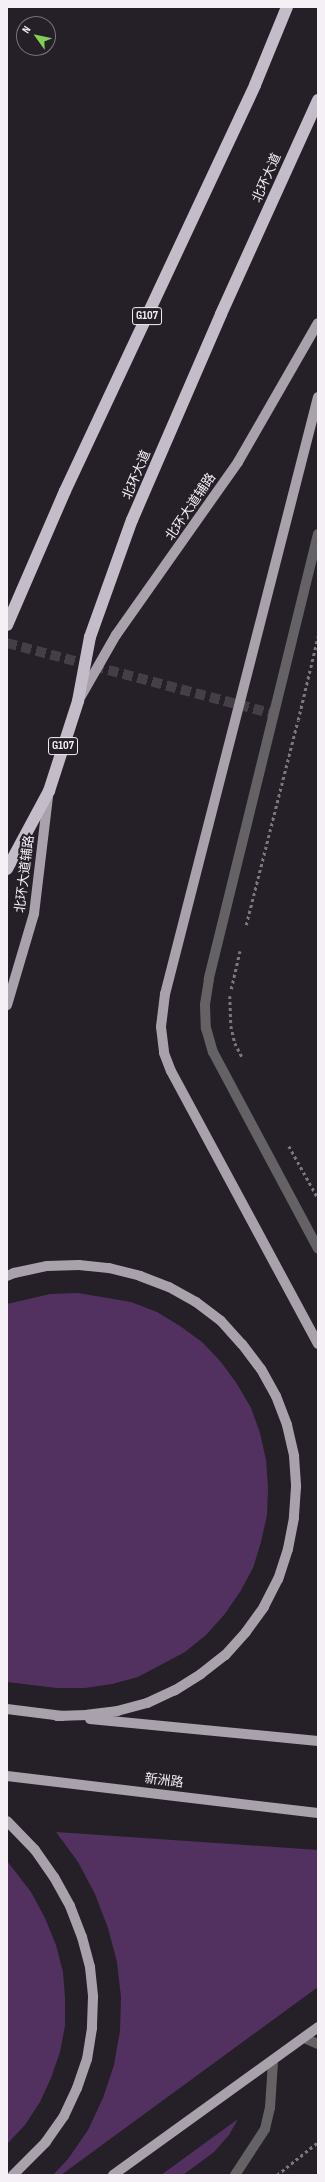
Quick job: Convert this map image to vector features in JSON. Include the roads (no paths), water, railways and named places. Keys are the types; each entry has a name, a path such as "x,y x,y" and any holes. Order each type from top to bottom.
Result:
{"highway":[{"name":"G107","path":"7,625 65,491 255,85 287,7"},
{"name":"北环大道","path":"7,869 49,790 78,701 90,637 132,520 218,321 318,100"}],"main road":[{"name":"北环大道辅路","path":"78,701 116,635 238,462 318,323"},
{"path":"318,397 165,994 161,1028 164,1053 171,1071 318,1344"},
{"name":"北环大道辅路","path":"7,1005 34,914 49,790"},
{"path":"7,1276 47,1266 79,1265 109,1268 147,1278 169,1287 196,1302 221,1321 242,1344 261,1369 276,1396 287,1425 294,1456 296,1487 294,1518 288,1549 278,1578 264,1607 246,1632 225,1655 201,1674 148,1703 118,1711 88,1716 57,1716"},
{"path":"7,1709 57,1716 318,1741"},
{"name":"新洲路","path":"7,1776 318,1813"},
{"path":"7,1821 35,1850 54,1877 70,1906 82,1937 90,1967 93,1997 92,2028 87,2059 77,2088 64,2116 46,2142 13,2175"},
{"path":"113,2175 273,2061 318,2027"}],"street":[{"path":"318,534 209,979 205,1005 206,1028 213,1052 318,1249"},
{"path":"304,2038 318,2044"},
{"path":"235,2175 265,2129 270,2108 273,2061"}],"tunnel":[{"path":"7,643 274,714"}]}
